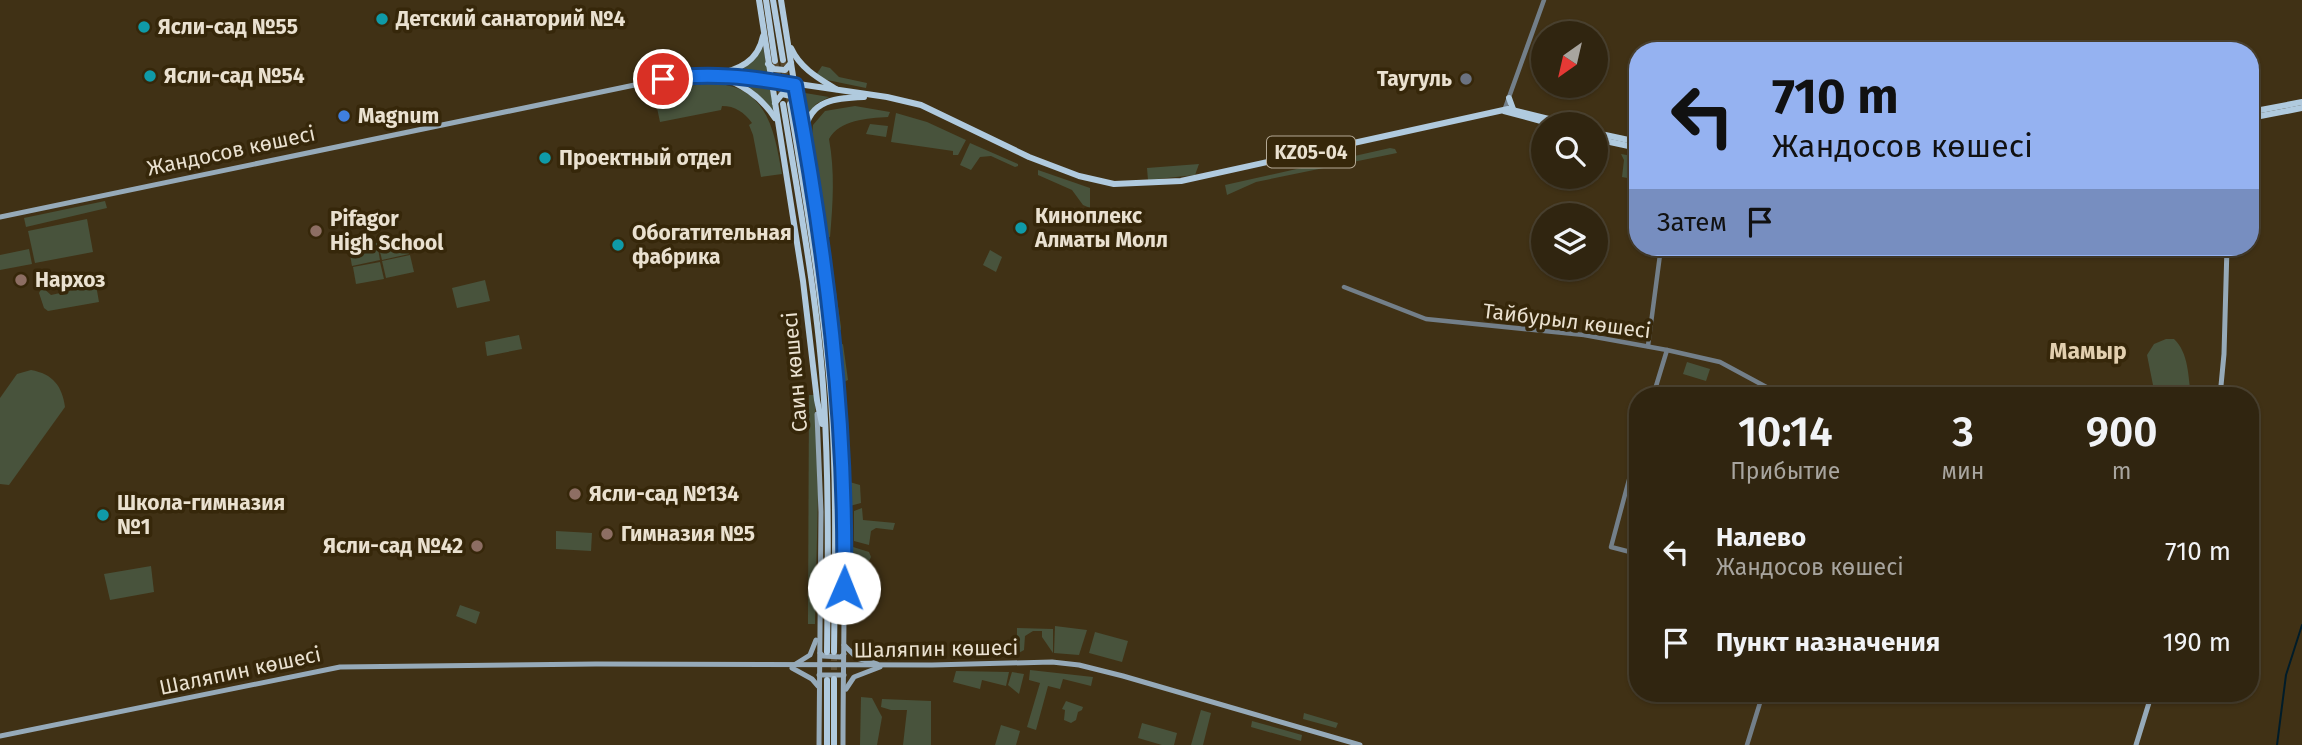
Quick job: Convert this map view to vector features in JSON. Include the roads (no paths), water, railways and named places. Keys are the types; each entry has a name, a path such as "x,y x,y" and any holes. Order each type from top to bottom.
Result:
{"main road":[{"name":"Саин көшесі","path":"759,0 764,30 776,62"},
{"name":"Саин көшесі","path":"766,0 776,62"},
{"name":"Саин көшесі","path":"773,0 776,62 771,80 809,326 817,400 821,512 819,626 827,652"},
{"name":"Саин көшесі","path":"781,0 805,141 832,335 842,440 843,745"},
{"path":"716,75 743,67 749,62 760,47 764,30"},
{"path":"787,36 795,56 803,66 841,91"},
{"path":"776,62 774,69 785,70 791,62"},
{"path":"716,75 746,88 770,112 778,128"},
{"name":"Жандосов көшесі","path":"0,217 678,77 716,75 771,80 904,100 921,105 1026,156 1100,181 1124,184 1181,181 1504,111 1515,110 1531,114"},
{"name":"Жандосов көшесі","path":"841,91 903,104 949,118"},
{"path":"774,103 782,94 798,101"},
{"path":"805,141 808,120 815,108 831,99 864,97"},
{"path":"1509,98 1510,105 1515,110"},
{"path":"2259,114 2302,102"},
{"name":"Саин көшесі","path":"819,745 819,675 827,652 833,430 821,303 787,104 824,401 827,652"},
{"path":"2259,115 2302,108"},
{"name":"Жандосов көшесі","path":"1504,111 1531,118"},
{"path":"1608,136 1629,140"},
{"path":"1608,142 1629,146"},
{"path":"2221,387 2227,256"},
{"path":"809,326 813,298"},
{"path":"821,303 832,335"},
{"path":"833,430 837,390"},
{"path":"817,400 825,436"},
{"path":"789,666 807,658 813,651 819,626"},
{"path":"844,645 857,658 884,666"},
{"path":"827,652 823,656 841,657 844,654"},
{"name":"Шаляпин көшесі","path":"0,736 332,668 489,665 884,666 1052,662 1079,665 1360,745"},
{"path":"789,666 812,679 819,687"},
{"path":"843,699 847,685 854,677 884,666"},
{"path":"819,675 844,675"},
{"path":"827,745 831,680 834,745"},
{"path":"2136,745 2149,702"}],"street":[{"path":"1504,111 1544,0"},
{"path":"1648,346 1660,256"},
{"name":"Тайбурыл көшесі","path":"1344,286 1409,314 1442,322 1584,335 1720,362 1766,387"},
{"path":"1656,387 1667,350"},
{"path":"1629,480 1611,547 1629,552"},
{"path":"1747,745 1760,702"}],"waterway":[{"path":"2277,745 2286,675 2302,625"}],"tunnel":[{"path":"783,60 790,104"},
{"path":"775,61 782,97"},
{"path":"834,653 834,679"}],"place":[{"name":"Детский санаторий №4","path":"382,19"},
{"name":"Ясли-сад №55","path":"144,27"},
{"name":"Ясли-сад №54","path":"150,76"},
{"name":"Таугуль","path":"1466,79"},
{"name":"Magnum","path":"344,116"},
{"name":"Проектный отдел","path":"545,158"},
{"name":"Киноплекс Алматы Молл","path":"1021,228"},
{"name":"Pifagor High School","path":"316,231"},
{"name":"Обогатительная фабрика","path":"618,245"},
{"name":"Нархоз","path":"21,280"},
{"name":"Ясли-сад №134","path":"575,494"},
{"name":"Школа-гимназия №1","path":"103,515"},
{"name":"Гимназия №5","path":"607,534"},
{"name":"Ясли-сад №42","path":"477,546"}],"district":[{"name":"Мамыр","path":"2088,351"}]}
